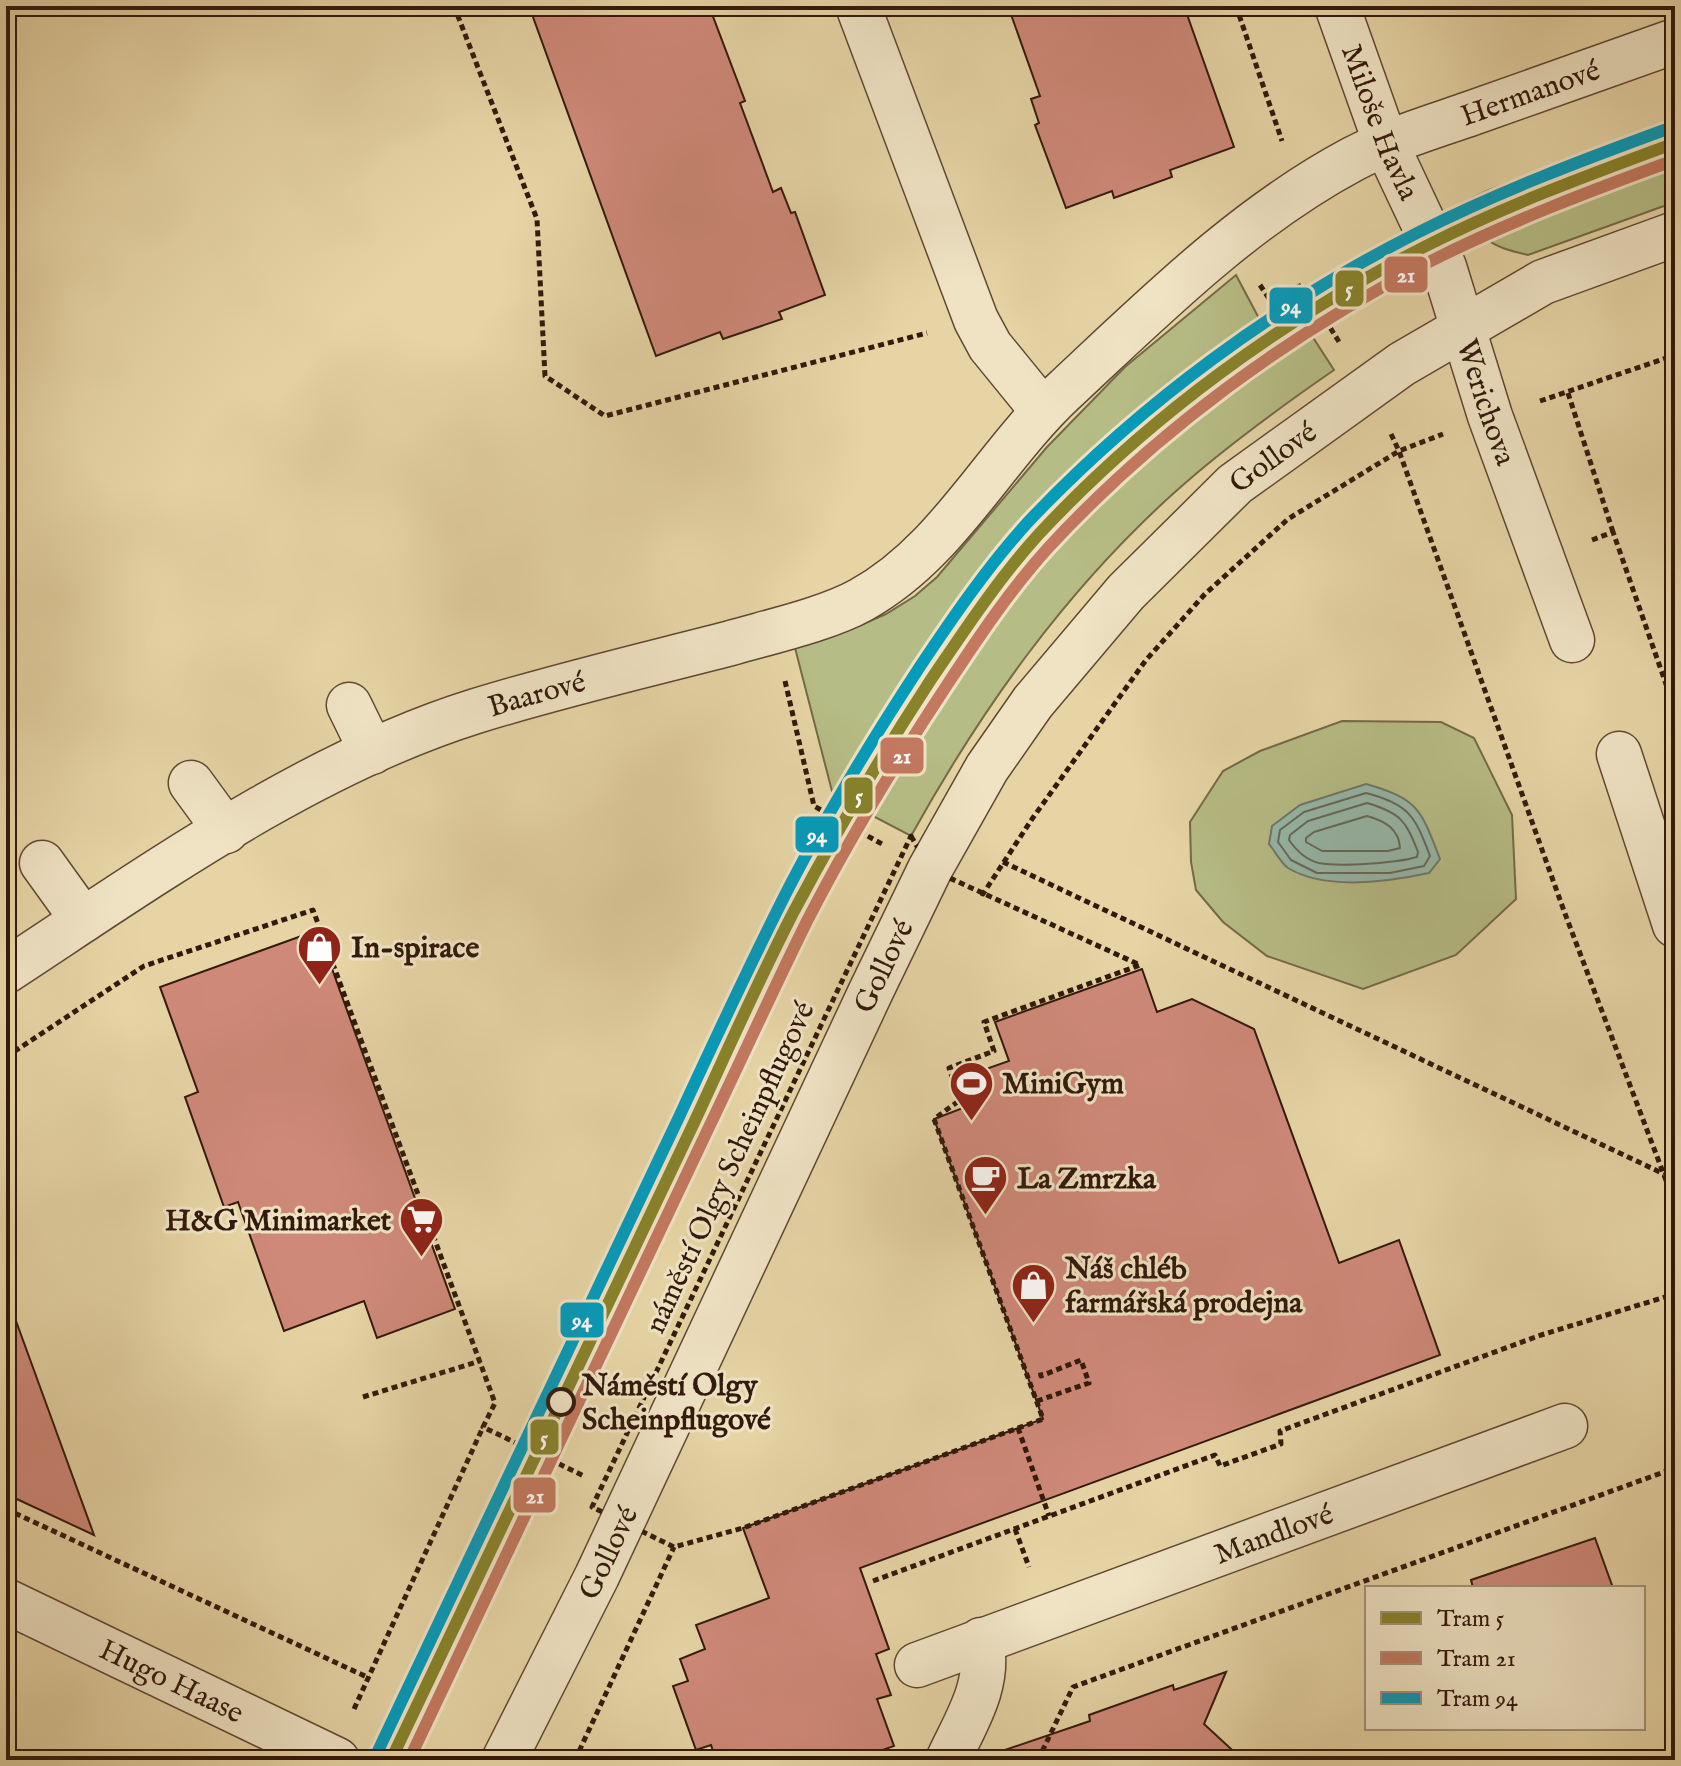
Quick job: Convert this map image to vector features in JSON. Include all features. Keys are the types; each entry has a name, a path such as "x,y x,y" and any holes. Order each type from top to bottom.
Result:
{"street":[{"path":"858,6 976,320 990,346 1043,411"},
{"name":"Miloše Havla","path":"1337,6 1386,144 1444,267 1464,327"},
{"name":"Hermanové","path":"1231,240 1325,174 1386,144 1675,41"},
{"name":"Werichova","path":"1572,640 1490,416 1464,327 1543,282 1675,234"},
{"name":"Baarové","path":"6,971 152,875 306,783 372,752 473,712 773,631 855,604 898,579 922,557 1043,411 1231,240"},
{"name":"Gollové","path":"504,1760 622,1522 909,857 987,768 1033,702 1126,592 1235,484 1386,377 1464,327"},
{"path":"349,705 372,752"},
{"path":"1619,754 1675,925"},
{"path":"191,783 226,831"},
{"path":"42,863 83,920"},
{"name":"Mandlové","path":"917,1665 1565,1426"},
{"name":"Hugo Haase","path":"6,1601 334,1758"},
{"path":"948,1760 979,1694 984,1667 981,1640"}],"path":[{"path":"454,6 537,219 545,376 605,416 976,320"},
{"path":"1236,6 1282,138 1281,151"},
{"path":"1231,240 1272,303 1303,284 1386,377 1399,451 1564,911 1675,1204"},
{"path":"983,894 1146,660 1205,594 1288,519 1399,451 1490,416 1568,393 1675,355"},
{"path":"1568,393 1675,710"},
{"path":"1542,559 1613,532"},
{"path":"773,631 814,806 886,846"},
{"path":"909,857 1140,965 984,1022 994,1051 949,1068 963,1108"},
{"name":"náměstí Olgy Scheinpflugové","path":"909,857 592,1507 674,1547 743,1528 1043,1419 1037,1401"},
{"path":"1003,862 1665,1174"},
{"path":"6,1057 144,966 313,910 495,1403 334,1758"},
{"path":"960,1100 934,1119 1037,1401 1089,1383 1081,1360 1041,1376 1040,1371"},
{"path":"873,1581 1215,1455 1220,1466 1281,1444 1280,1431 1541,1335 1675,1294"},
{"path":"363,1397 480,1361"},
{"path":"483,1427 508,1438"},
{"path":"1018,1428 1049,1516"},
{"path":"1038,1760 1073,1687 1675,1468"},
{"path":"6,1509 369,1678"},
{"path":"1015,1529 1030,1570"}],"green space":[{"path":"1675,121 1675,202 1528,255 1502,248 1487,239 1462,203 1489,190"},
{"path":"1236,275 1262,324 1292,305 1334,370 1194,475 1098,569 1062,610 997,697 911,836 833,795 794,644 854,628 886,614 915,596 937,577 1047,447 1125,367"},
{"path":"1342,721 1441,722 1474,738 1512,815 1516,899 1456,955 1363,989 1267,956 1223,922 1196,890 1191,862 1190,822 1223,771 1260,751"}],"water":[{"path":"1366,784 1397,795 1416,809 1440,859 1429,873 1376,881 1338,882 1303,875 1285,866 1269,844 1272,826 1300,805"}],"building":[{"path":"529,6 709,6 745,101 740,103 773,192 781,188 791,213 795,212 825,295 779,312 782,319 723,339 720,332 656,356"},
{"path":"1008,6 1184,6 1234,147 1170,170 1172,177 1114,198 1112,191 1066,208 1035,125 1039,123 1031,99 1040,96"},
{"path":"318,930 455,1309 377,1338 364,1301 284,1331 238,1202 224,1207 185,1097 198,1092 160,987"},
{"path":"1142,969 1157,1012 1192,999 1254,1029 1339,1263 1399,1240 1440,1355 860,1568 889,1649 876,1654 891,1695 877,1699 894,1746 855,1760 716,1760 711,1745 696,1750 673,1686 688,1681 680,1659 705,1649 696,1625 769,1598 743,1528 1043,1419 934,1119 976,1103 966,1076 1009,1061 995,1022"},
{"path":"12,1310 94,1535 6,1494 6,1311"},
{"path":"1595,1538 1612,1586 1472,1586 1471,1580"},
{"path":"1226,1672 1204,1724 1243,1760 1000,1760 999,1752 1090,1721 1089,1715 1173,1685 1174,1690"}],"tram line":[{"name":"94","path":"377,1753 739,988 809,849 900,697 999,556 1072,478 1163,397 1262,324 1313,291 1419,232 1480,203 1670,128"},
{"name":"5","path":"391,1760 793,913 912,709 1009,569 1081,491 1172,410 1220,373 1321,305 1373,274 1487,217 1675,143"},
{"name":"21","path":"409,1760 806,923 909,743 1021,581 1089,505 1133,464 1226,388 1325,321 1429,262 1489,233 1675,160"}],"place":[{"name":"In-spirace","path":"320,986"},
{"name":"MiniGym","path":"971,1122"},
{"name":"La Zmrzka","path":"986,1217"},
{"name":"H&G Minimarket","path":"422,1259"},
{"name":"Náš chléb farmářská prodejna","path":"1034,1324"},
{"name":"Náměstí Olgy Scheinpflugové","path":"561,1402"}]}
